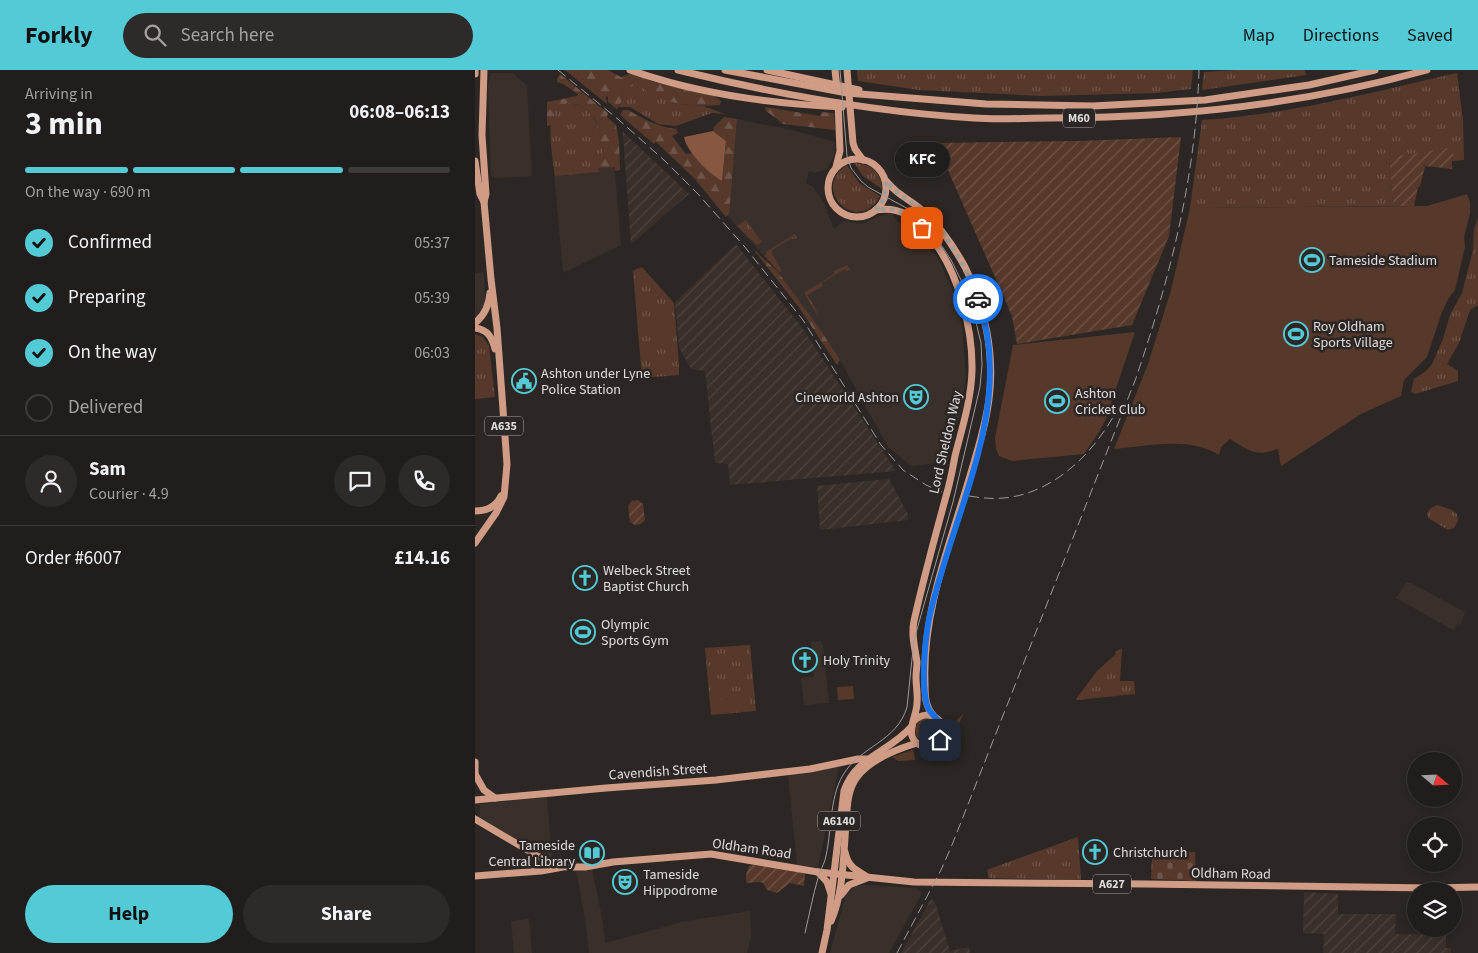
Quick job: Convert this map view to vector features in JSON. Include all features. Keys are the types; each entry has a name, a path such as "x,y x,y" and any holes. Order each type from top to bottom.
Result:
{"highway":[{"name":"A635","path":"475,543 501,504 505,490 507,464 497,328 491,285 484,202 486,194 482,135 484,70"},
{"name":"M60","path":"629,70 653,78 763,100 816,106 875,108"},
{"name":"M60","path":"678,70 781,93 875,108 976,118 1096,118 1211,110 1311,96 1427,70"},
{"name":"M60","path":"725,70 847,93 986,104 1093,106 1205,100 1309,85 1375,70"},
{"name":"M60","path":"767,70 899,98"},
{"name":"A6140","path":"835,70 840,156 831,175 827,192 834,206 846,214 856,217 876,210"},
{"name":"A6140","path":"847,70 855,149 863,160 871,162 878,167 886,181 899,194 912,202 931,219 955,249 981,306 989,351 991,381 986,418 965,496 939,579 928,624 924,666 925,694 927,707 942,725 942,738 931,747 917,743 884,757 855,774"},
{"path":"835,167 850,158 863,160"},
{"name":"A635","path":"475,162 480,194 484,202"},
{"path":"876,210 882,204 886,194 886,181"},
{"name":"Lord Sheldon Way","path":"876,210 889,208 910,216 933,240 942,254 957,286 968,324 971,346 971,382 966,415 949,488 927,561 913,625 914,649 917,663 917,704 913,724"},
{"name":"A635","path":"475,323 482,317 487,308 491,285"},
{"name":"A635","path":"475,328 488,332 492,337 499,362"},
{"path":"475,511 488,509 494,505 505,490"},
{"name":"A6140","path":"838,874 835,861 844,791 847,782 867,759 899,735 906,726 914,706 916,677"},
{"path":"917,743 912,735 913,724 922,715 933,716"},
{"name":"A6140","path":"879,751 903,736 913,724"},
{"name":"Cavendish Street","path":"475,800 716,780 810,769 858,759 867,759"},
{"path":"475,762 475,783"},
{"path":"843,762 855,774"},
{"path":"475,774 484,790 495,798"},
{"name":"A627","path":"855,774 850,791 844,844 847,860 853,869 869,877"},
{"name":"Oldham Road","path":"475,819 546,861 566,867 585,867 613,862 711,854 818,872 925,882 1478,888"},
{"path":"822,953 835,898 844,844"},
{"name":"A627","path":"475,876 541,871 566,867"},
{"path":"818,872 827,881 835,898"},
{"path":"835,898 849,885 869,877"}],"shaded area":[{"path":"491,73 513,73 527,86 532,176 495,178 491,176 488,86"},
{"path":"578,99 611,123 621,245 563,273 548,105"},
{"path":"737,119 792,130 835,142 834,156 827,169 815,173 809,171 806,183 813,187 823,201 834,229 844,221 862,224 891,213 897,221 907,227 938,258 953,292 962,325 966,376 960,415 946,462 911,466 888,447 840,360 778,272 727,215"},
{"path":"622,131 689,194 631,244 623,136"},
{"path":"713,131 726,141 722,181 711,174 699,162 689,149 684,137"},
{"path":"736,244 803,329 896,471 730,485 728,464 715,463 705,371 691,369 679,348 675,302"},
{"path":"484,272 485,303 475,318 475,273"},
{"path":"889,479 908,514 908,520 820,530 817,486"},
{"path":"1406,583 1411,583 1465,612 1460,625 1457,624 1453,630 1396,598"},
{"path":"820,641 823,644 829,703 804,705 801,678 814,677 811,642"},
{"path":"839,766 818,867 797,865 788,775"},
{"path":"547,797 552,860 479,820 480,804"},
{"path":"592,868 605,943 686,921 750,911 751,937 747,953 589,953 578,880 573,869"},
{"path":"856,886 916,888 922,893 889,953 830,953 846,894"},
{"path":"1304,892 1338,894 1338,914 1396,914 1395,934 1407,934 1407,937 1446,937 1446,948 1451,948 1451,953 1323,953 1324,934 1303,933"},
{"path":"931,899 935,902 950,951 969,947 970,953 901,953"},
{"path":"529,919 532,953 514,953 511,921"}],"green space":[{"path":"565,70 608,70 621,77 629,74 635,75 654,82 714,96 721,101 720,105 712,106 677,103 652,95 636,84 622,91 623,99 617,109 608,102 608,97 606,96 607,104"},
{"path":"857,70 1193,70 1191,89 1156,93 1042,96 919,90 858,81"},
{"path":"1305,70 1306,75 1202,90 1204,72"},
{"path":"1457,73 1463,120 1464,160 1452,161 1454,148 1389,157 1393,206 1190,208 1202,120 1298,108"},
{"path":"560,74 608,113 607,117 616,125 619,141 620,170 615,171 615,167 598,168 604,158 600,134 596,120 586,109 576,104 568,103 558,107 554,111 550,125 547,126 547,102 577,96 578,94 557,82"},
{"path":"636,83 653,95 681,104 703,106 725,114 712,113 676,126 658,124 630,107 619,107 623,99 622,91"},
{"path":"568,103 578,105 586,110 596,122 604,158 598,168 599,172 555,176 551,142 552,116 555,110"},
{"path":"766,107 820,116 822,112 834,113 835,130 783,124 765,110"},
{"path":"623,110 628,110 657,124 676,129 678,133 672,136 686,154 693,153 715,177 722,181 726,141 713,131 714,127 724,117 737,119 729,214 726,217 694,178 656,142 654,144 620,115"},
{"path":"1181,137 1169,236 1132,325 1017,344 1012,316 936,143"},
{"path":"1455,147 1452,169 1425,166 1414,206 1393,206 1389,157"},
{"path":"577,158 578,170 561,171 560,160"},
{"path":"854,163 865,165 874,170 880,178 882,189 863,176"},
{"path":"847,165 859,183 880,196 871,207 860,212 850,210 841,204 835,196 833,185 837,175"},
{"name":"Roy Oldham Sports Village","path":"1467,194 1470,202 1470,213 1464,237 1465,247 1455,290 1442,312 1427,357 1404,380 1401,396 1361,414 1281,466 1278,449 1258,453 1253,452 1230,439 1221,447 1219,455 1208,449 1182,444 1114,449 1148,364 1171,290 1190,208 1427,206"},
{"path":"1478,218 1478,305 1470,310 1459,343 1447,364 1458,371 1458,381 1415,394 1411,392 1414,379 1426,371 1432,364 1443,339 1450,315 1462,293 1473,250 1474,230"},
{"path":"746,220 762,242 757,245 737,226"},
{"path":"795,234 797,238 792,238 772,250 772,254 782,271 779,272 765,256 766,252"},
{"path":"754,250 778,272 819,328 840,360 837,365 798,306"},
{"path":"847,265 850,269 847,271 845,269 821,283 823,286 807,295 817,314 805,292 834,274 834,271"},
{"path":"642,267 674,303 679,375 642,378 633,271"},
{"path":"671,314 673,341 658,342 655,316"},
{"name":"Ashton Cricket Club","path":"1135,332 1105,421 1084,454 1012,461 999,456 995,438 1013,345"},
{"path":"475,334 483,337 489,346 495,397 475,399"},
{"path":"638,500 643,504 645,520 641,524 635,525 630,522 628,506 632,501"},
{"path":"1437,505 1452,510 1457,514 1458,521 1454,528 1448,530 1428,518 1427,513"},
{"path":"750,645 756,711 711,715 705,648"},
{"path":"1122,648 1120,681 1134,681 1135,694 1076,699 1097,671 1116,654 1115,652"},
{"path":"853,686 854,699 838,700 837,687"},
{"path":"749,696 750,710 717,713 716,700"},
{"path":"963,714 945,760 928,760 927,755 939,749 945,743 949,728"},
{"path":"927,718 936,721 939,730 936,739 927,742 918,739 915,730 918,721"},
{"path":"913,750 915,760 898,761 892,757"},
{"path":"1078,837 1081,880 989,878 987,871 989,869"},
{"path":"1195,852 1196,881 1151,879 1152,856"},
{"path":"749,866 805,873 804,886 790,883 777,893 767,890 763,883 747,883"}],"tram line":[{"path":"805,933 818,878 825,860 838,784 850,765 895,728 902,719 907,707 914,640 953,502 980,387 982,365 981,343 974,314 951,260 931,229 912,211 868,187 851,168 847,156 840,70"}],"railway":[{"path":"558,70 619,120 665,161 698,194 744,246 803,320 881,445 903,470 926,485 942,492"},
{"path":"897,953 941,870 952,845 1136,378 1160,303 1187,188 1197,110 1199,70"},
{"path":"969,496 1004,498 1023,494 1059,478 1101,436 1121,402"}],"way so far":[{"path":"922,228 910,216 898,210 889,208 876,210 882,204 886,194 886,181 899,194 924,211 943,232 965,268 978,299"}],"place":[{"name":"KFC","path":"922,228"},
{"name":"Tameside Stadium","path":"1312,260"},
{"name":"Roy Oldham Sports Village","path":"1296,334"},
{"name":"Ashton under Lyne Police Station","path":"524,381"},
{"name":"Cineworld Ashton","path":"916,397"},
{"name":"Ashton Cricket Club","path":"1057,401"},
{"name":"Welbeck Street Baptist Church","path":"585,578"},
{"name":"Olympic Sports Gym","path":"583,632"},
{"name":"Holy Trinity","path":"805,660"},
{"name":"Christchurch","path":"1095,852"},
{"name":"Tameside Central Library","path":"592,853"},
{"name":"Tameside Hippodrome","path":"625,882"}],"route":[{"path":"940,740 943,734 941,722 930,713 926,704 924,666 928,624 939,579 980,444 990,398 991,373 989,351 978,299"}]}
